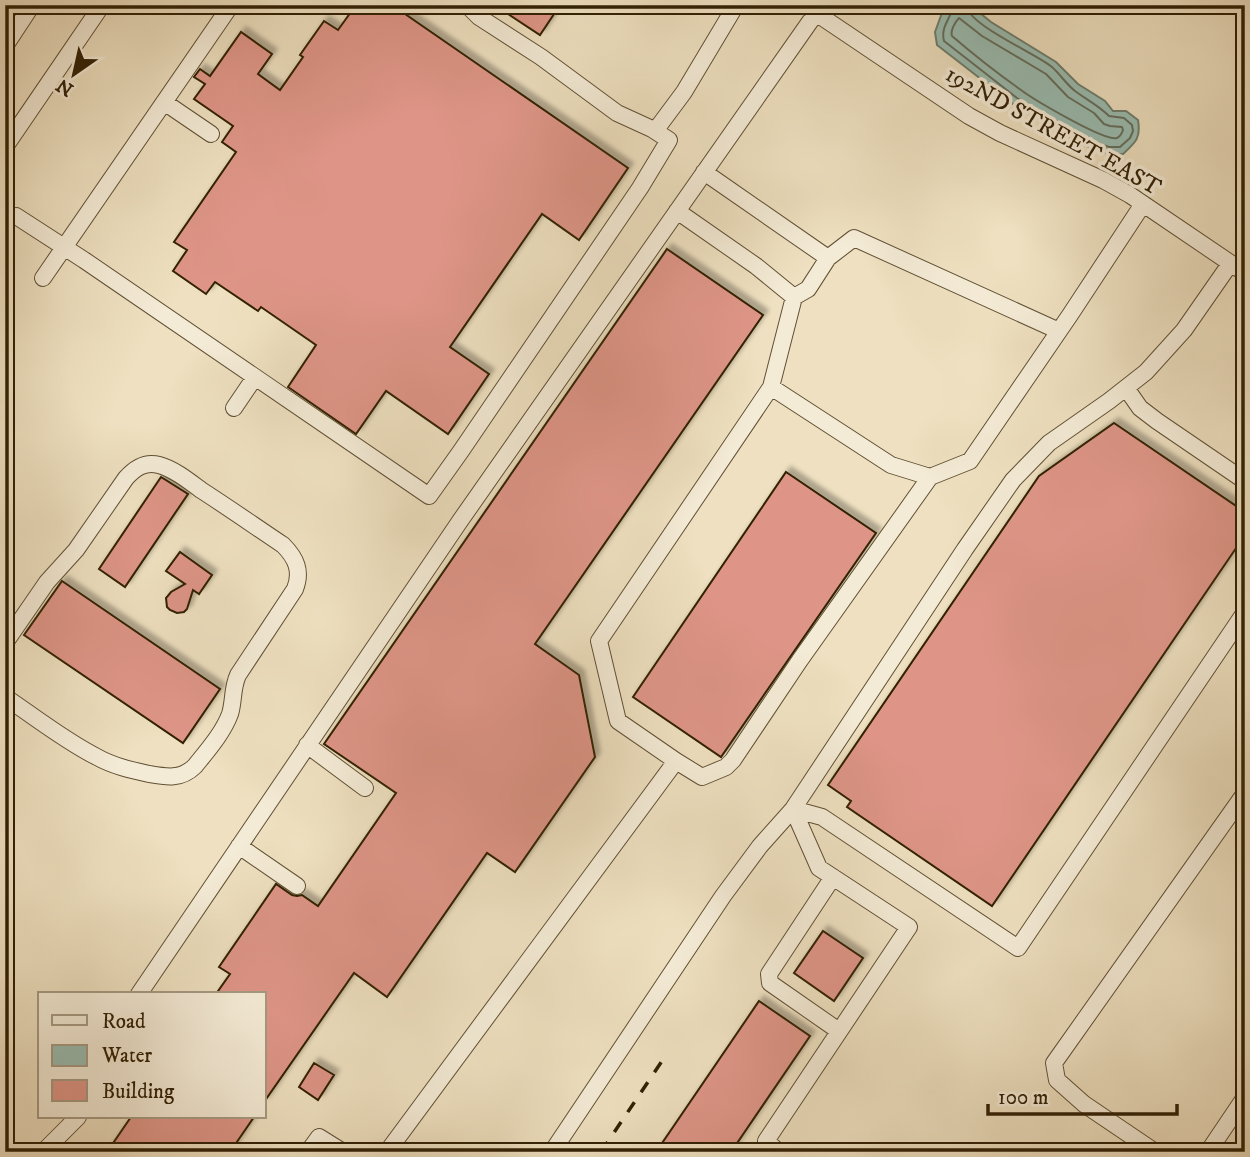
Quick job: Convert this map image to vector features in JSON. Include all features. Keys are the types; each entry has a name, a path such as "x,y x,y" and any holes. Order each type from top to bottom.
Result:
{"street":[{"path":"5,46 32,5"},
{"path":"5,147 102,5"},
{"path":"43,278 231,5"},
{"path":"16,216 429,496 640,188 669,140 617,113 541,57 479,17 467,5"},
{"path":"655,131 684,92 736,5"},
{"path":"140,992 460,521 704,172 810,9"},
{"name":"192ND STREET EAST","path":"810,9 969,116 1103,180 1245,273"},
{"path":"164,102 211,134"},
{"path":"704,172 828,258"},
{"path":"1059,331 854,238 828,258 808,289 794,297 771,387 599,641 618,721 702,776 726,767 930,477 970,460 1059,331 1143,204"},
{"path":"677,211 756,266 794,297"},
{"path":"552,1152 723,896 760,845 793,809 1013,480 1049,443 1146,372 1184,330 1230,264"},
{"path":"234,408 255,377"},
{"path":"771,387 891,465 930,477"},
{"path":"1126,388 1140,408 1245,481"},
{"path":"5,643 47,582 76,551 126,478 140,466 160,465 181,476 283,545 298,567 295,589 238,675 231,711 225,724 195,766 180,776 171,778 150,774 98,758 5,697"},
{"path":"793,809 822,817 1018,948 1245,612"},
{"path":"307,746 365,788"},
{"path":"387,1152 676,761"},
{"path":"1155,1152 1084,1104 1057,1080 1054,1063 1245,793"},
{"path":"779,1152 766,1141 909,927 819,867 793,809"},
{"path":"239,846 297,886"},
{"path":"833,877 769,974 770,983 839,1031"},
{"path":"1208,1152 1245,1097"},
{"path":"43,1152 77,1118"},
{"path":"308,1152 319,1137 343,1152"}],"water":[{"path":"948,5 970,5 991,22 1056,62 1078,84 1105,101 1113,111 1126,111 1138,120 1139,131 1134,143 1123,154 1108,154 1084,145 1013,104 937,45 935,32"}],"building":[{"path":"356,5 392,5 628,168 579,240 542,214 450,347 489,374 448,434 386,391 356,434 288,387 316,345 261,307 258,311 215,282 206,294 173,271 187,250 174,242 236,152 222,142 233,126 194,99 205,84 194,77 200,69 210,76 241,32 272,54 258,74 280,90 324,21 338,30"},
{"path":"510,5 560,5 540,35 505,12"},
{"path":"667,249 763,315 535,644 579,675 595,757 515,872 487,853 387,997 354,973 266,1099 266,992 217,992 230,974 219,967 276,884 292,895 302,895 318,906 396,793 324,744"},
{"path":"1114,423 1239,508 1245,514 1245,535 992,906 847,807 851,801 828,785 1039,476"},
{"path":"786,472 876,533 721,757 633,697"},
{"path":"161,477 188,494 125,587 99,569"},
{"path":"180,552 212,575 199,594 193,590 187,609 177,613 167,607 166,598 185,584 166,571"},
{"path":"62,581 220,689 183,743 24,635"},
{"path":"823,931 863,958 834,1001 794,973"},
{"path":"759,1001 810,1036 731,1152 656,1152"},
{"path":"314,1063 334,1075 318,1100 299,1087"},
{"path":"130,1118 253,1118 230,1152 107,1152"}],"railway":[{"path":"601,1152 664,1058"},
{"path":"281,1152 284,1147"}]}
